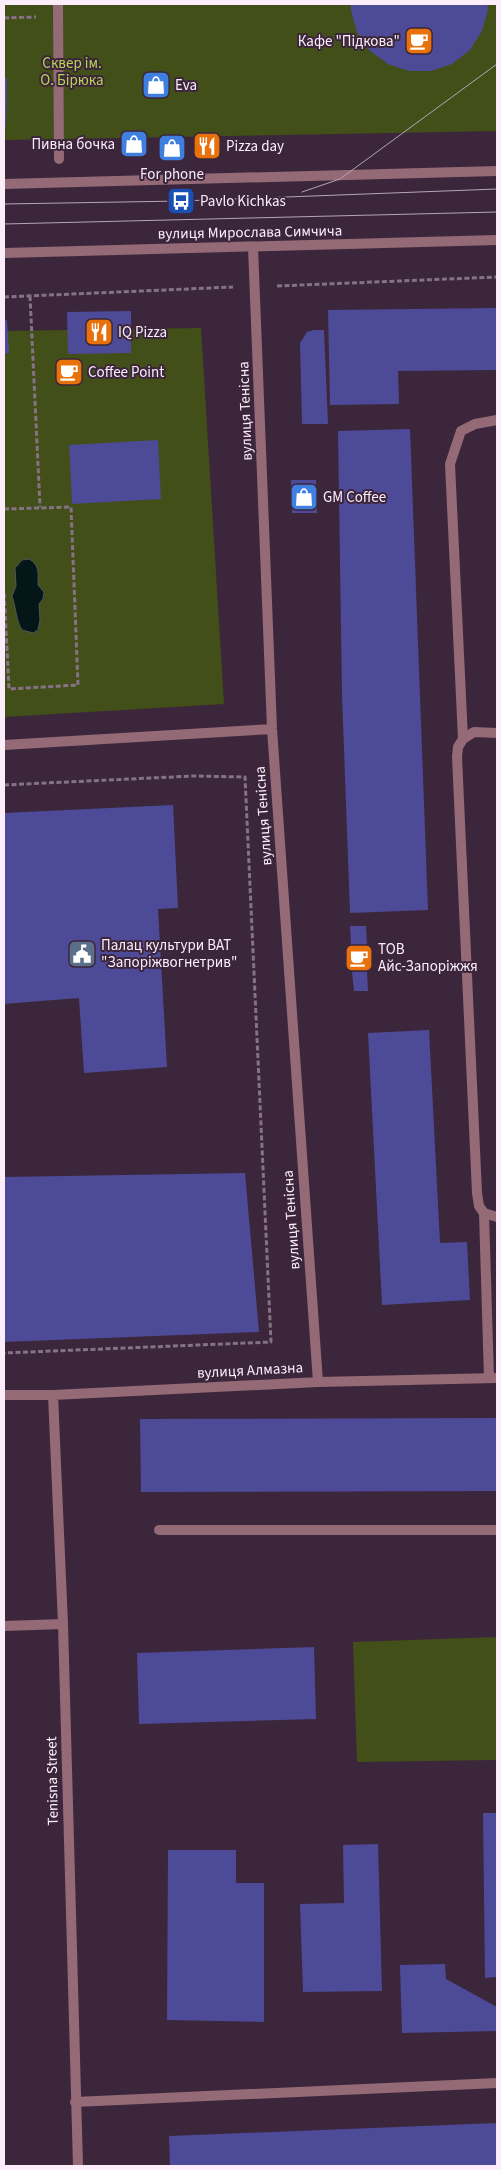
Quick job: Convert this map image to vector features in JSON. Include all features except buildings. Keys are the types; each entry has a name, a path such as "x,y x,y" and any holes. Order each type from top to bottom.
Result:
{"street":[{"path":"58,4 59,159"},
{"path":"4,184 497,170"},
{"name":"вулиця Мирослава Симчича","path":"4,253 497,240"},
{"name":"вулиця Тенісна","path":"253,247 272,729 318,1382"},
{"path":"463,739 450,464 461,431 475,424 497,420"},
{"path":"4,745 272,729"},
{"path":"493,1378 484,1213 479,1206 477,1193 458,747 463,739 474,732 497,733"},
{"path":"484,1213 497,1217"},
{"name":"вулиця Алмазна","path":"4,1395 53,1395 318,1382 493,1378"},
{"name":"Tenisna Street","path":"53,1395 63,1624 78,2166"},
{"path":"159,1530 497,1530"},
{"path":"4,1626 63,1624"},
{"path":"75,2102 497,2083"}],"path":[{"path":"4,18 58,17"},
{"path":"30,296 40,507"},
{"path":"4,509 70,508 78,685 9,689 4,590"},
{"path":"4,785 193,776 245,777 271,1342 4,1352"}],"green space":[{"name":"Сквер ім. О. Бірюка","path":"4,4 497,4 497,131 4,140"},
{"path":"201,328 224,704 4,717 4,331"},
{"path":"497,1637 497,1760 357,1762 353,1642"}],"shaded area":[{"path":"29,559 37,567 38,585 44,592 43,599 39,604 40,620 38,630 33,633 22,630 18,622 12,596 16,586 15,568 22,560"}],"tram line":[{"path":"302,192 340,179 497,64"},
{"path":"4,204 181,201 497,189"},
{"path":"4,224 497,212"}],"place":[{"name":"Кафе \"Підкова\"","path":"419,41"},
{"name":"Eva","path":"156,85"},
{"name":"Пивна бочка","path":"134,144"},
{"name":"Pizza day","path":"207,146"},
{"name":"For phone","path":"172,148"},
{"name":"Pavlo Kichkas","path":"181,201"},
{"name":"IQ Pіzza","path":"99,332"},
{"name":"Coffee Point","path":"69,372"},
{"name":"GM Coffee","path":"304,497"},
{"name":"Палац культури ВАТ \"Запоріжвогнетрив\"","path":"82,954"},
{"name":"ТОВ Айс-Запоріжжя","path":"359,958"}]}
